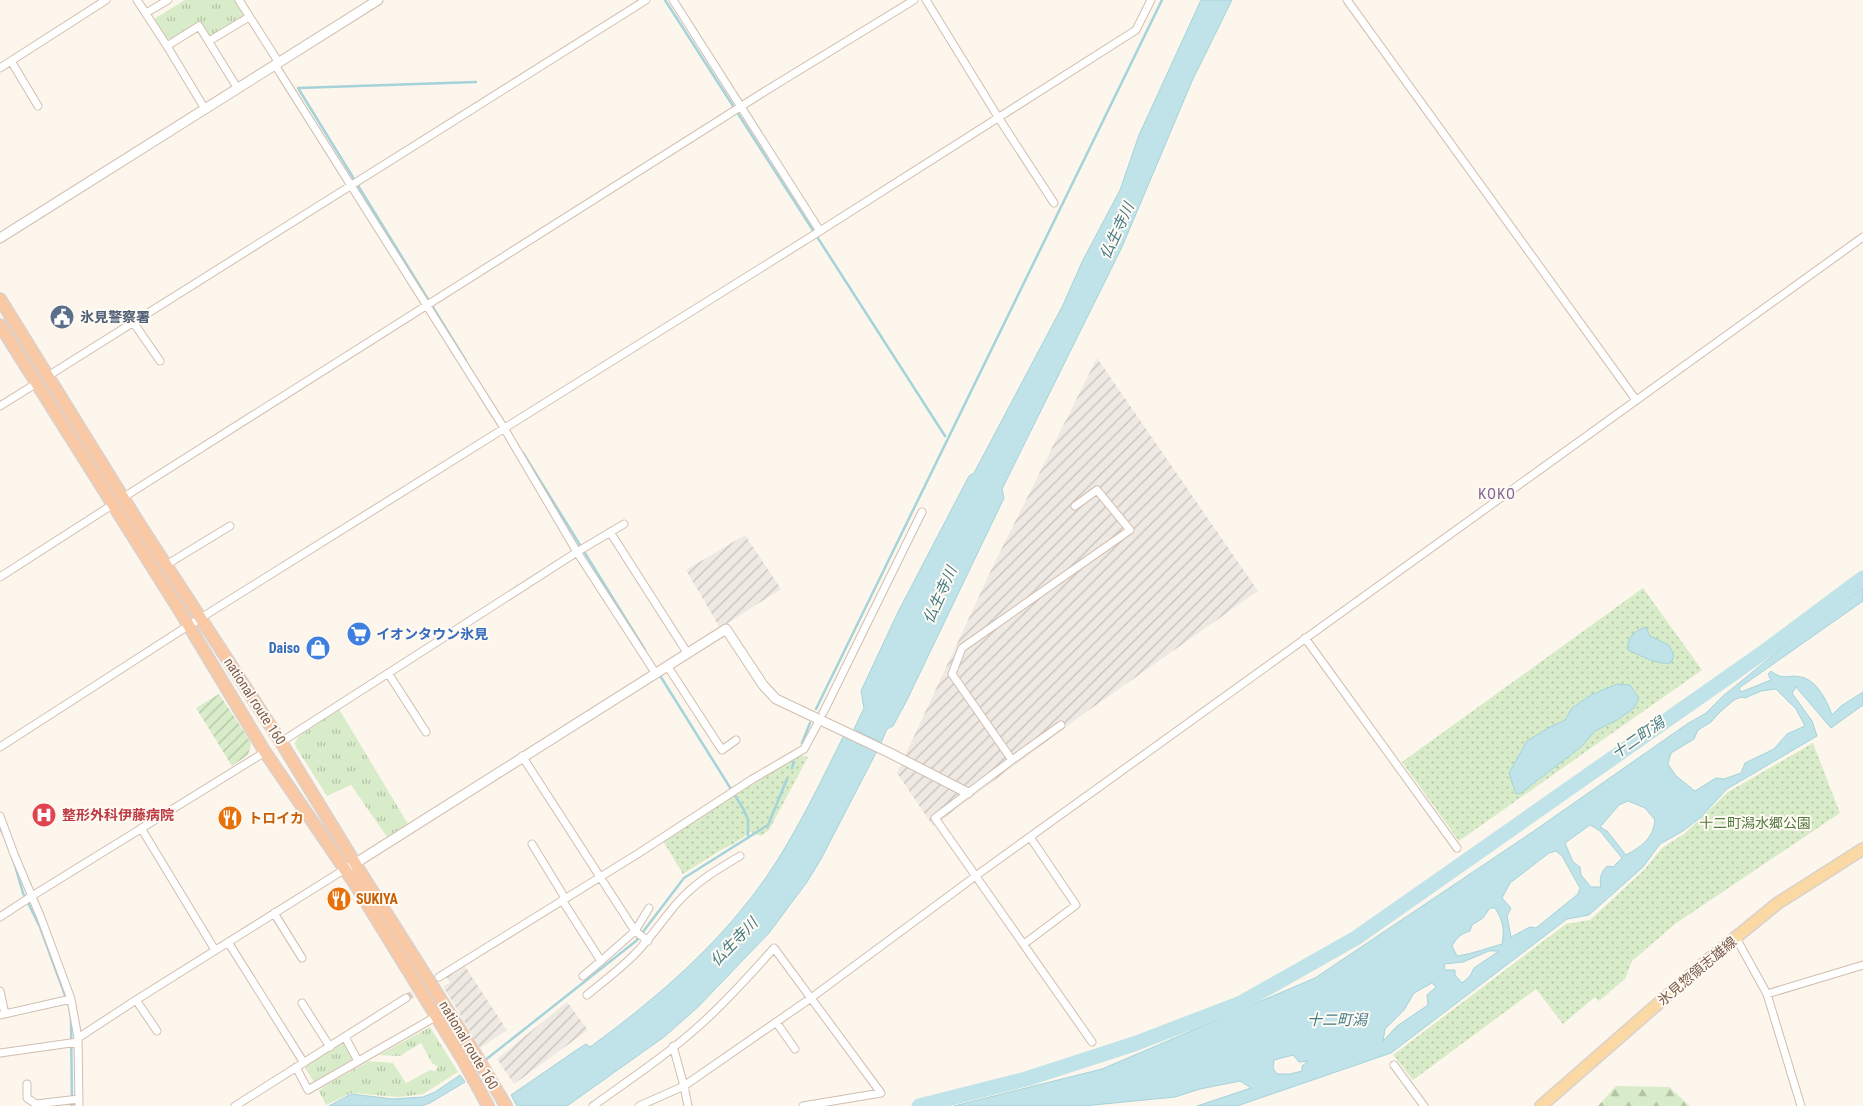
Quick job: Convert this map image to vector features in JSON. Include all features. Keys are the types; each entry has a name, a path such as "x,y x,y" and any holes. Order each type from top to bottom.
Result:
{"highway":[{"name":"national route 160","path":"0,299 166,565 281,742 488,1106"},
{"name":"national route 160","path":"0,325 189,626 265,752 350,866 476,1055 506,1106"}],"main road":[{"name":"氷見惣領志雄線","path":"1541,1106 1708,960 1778,903 1863,849"}],"street":[{"path":"0,68 106,0"},
{"path":"137,0 205,109"},
{"path":"146,13 168,0"},
{"path":"239,0 351,185 504,428 577,552 656,674"},
{"path":"0,238 378,0"},
{"path":"48,376 646,0"},
{"path":"673,0 820,231"},
{"path":"124,497 741,106 914,0"},
{"path":"926,0 1054,203"},
{"path":"0,747 201,618 820,231 998,116 1136,30 1151,0"},
{"path":"1347,0 1636,400"},
{"path":"209,41 249,17"},
{"path":"167,46 199,26 238,89"},
{"path":"11,61 38,106"},
{"path":"639,1106 684,1086 811,998 976,875 1863,237"},
{"path":"133,322 160,361"},
{"path":"0,406 37,383"},
{"path":"1012,760 952,674 962,648 1130,530 1097,490 1075,506"},
{"path":"0,577 112,506"},
{"path":"823,713 922,512"},
{"path":"281,742 577,552 624,524"},
{"path":"166,565 230,526"},
{"path":"610,532 688,654"},
{"path":"0,1053 78,1040 136,1000 522,756 688,654 726,628 776,699 836,726 968,793"},
{"path":"1305,638 1457,848"},
{"path":"668,666 722,750 736,740"},
{"path":"388,673 426,732"},
{"path":"439,977 751,780 804,749 818,723"},
{"path":"1061,725 936,818 1092,1042"},
{"path":"0,917 265,752"},
{"path":"522,756 635,931 648,941"},
{"path":"0,816 71,999 78,1040 79,1103 36,1104 27,1098 27,1084"},
{"path":"141,828 215,950"},
{"path":"1024,944 1076,906 1030,837"},
{"path":"532,844 601,961"},
{"path":"587,995 648,941 678,902 694,887 712,872 740,856"},
{"path":"583,976 635,931 649,908"},
{"path":"274,913 302,958"},
{"path":"1736,938 1767,994 1801,1106"},
{"path":"228,942 304,1062"},
{"path":"593,1106 700,1026 738,989 774,948 881,1092 802,1106"},
{"path":"1767,994 1863,965"},
{"path":"0,991 2,1014 71,999"},
{"path":"235,1106 406,998"},
{"path":"136,1000 157,1031"},
{"path":"302,1003 330,1046"},
{"path":"296,1067 308,1090 437,1016"},
{"path":"776,1022 795,1049"},
{"path":"345,1037 358,1061"},
{"path":"673,1046 688,1106"},
{"path":"1394,1065 1424,1106"}],"shaded area":[{"path":"1097,358 1258,591 1082,715 933,826 897,773 994,564"},
{"path":"745,535 781,589 720,628 686,570"},
{"path":"464,965 507,1030 480,1048 443,986 450,983 446,976"},
{"path":"567,1002 588,1030 514,1084 497,1059"}],"green space":[{"path":"185,0 234,0 243,15 213,35 209,35 201,22 171,40 166,38 154,19"},
{"path":"1643,588 1702,670 1459,841 1402,762"},
{"path":"219,694 251,744 248,755 232,766 196,708"},
{"path":"339,709 408,824 387,837 351,785 327,796 296,747 295,743 298,737"},
{"name":"十二町潟水郷公園","path":"1813,743 1840,813 1675,924 1632,961 1625,979 1599,1001 1595,997 1563,1024 1536,989 1413,1080 1393,1055 1566,924 1590,920 1644,870 1662,848 1684,834 1728,792"},
{"path":"799,755 808,757 769,830 761,836 751,832 683,874 663,841"},
{"path":"430,1027 458,1072 423,1094 398,1097 351,1093 326,1105 319,1091 369,1061 393,1063 406,1083 430,1070 435,1071 438,1067 432,1063 421,1043 400,1056 379,1055"},
{"path":"343,1042 353,1059 314,1082 304,1066"},
{"path":"1616,1086 1669,1087 1690,1106 1598,1106"}],"water":[{"name":"仏生寺川","path":"1201,0 1232,0 1192,81 1122,247 1002,489 1004,498 907,700 893,726 887,729 881,743 854,729 864,708 861,691 898,612 969,476 974,473 1063,305 1082,262 1120,190 1139,135"},
{"name":"十二町潟","path":"1863,588 1863,601 1739,688 1741,692 1771,680 1768,674 1771,671 1782,677 1796,676 1812,682 1824,698 1832,715 1841,706 1863,692 1863,705 1831,728 1796,687 1792,693 1812,721 1817,736 1727,789 1701,817 1683,831 1660,844 1643,867 1589,915 1567,919 1391,1053 1237,1106 1197,1106 1251,1088 1240,1081 1200,1089 1175,1097 1083,1106 954,1106 1102,1069 1315,978 1531,833 1687,724 1706,713 1723,696 1820,617","holes":["1776,689 1796,709 1805,726 1787,734 1774,749 1745,763 1741,773 1724,779 1716,778 1695,791 1676,776 1668,764 1671,753 1694,739 1698,730 1711,722 1734,700 1741,697 1745,698 1761,691","1628,801 1645,808 1655,820 1652,832 1646,841 1626,855 1607,831 1600,827 1619,805","1590,825 1600,831 1622,858 1613,867 1607,866 1605,868 1600,878 1601,887 1591,887 1581,875 1580,867 1573,862 1565,843","1556,851 1562,856 1580,888 1578,894 1536,928 1530,927 1511,937 1507,916 1511,908 1502,898 1510,883 1549,853","1490,908 1495,908 1503,925 1502,944 1457,956 1452,946 1460,936 1470,931 1472,925 1483,918","1489,951 1499,951 1474,968 1470,976 1462,983 1455,975 1455,970 1445,970 1444,964 1463,962","1432,983 1436,987 1427,995 1428,1005 1397,1026 1383,1041 1385,1029 1404,1010 1414,993","1293,1055 1299,1062 1308,1061 1302,1066 1302,1071 1290,1074 1277,1074 1273,1068 1274,1060"]},
{"path":"1646,627 1650,636 1669,645 1674,656 1671,663 1654,661 1628,650 1632,635"},
{"path":"1617,684 1630,685 1639,698 1634,708 1617,720 1595,731 1581,747 1521,793 1516,794 1509,773 1527,741 1565,720 1572,708 1591,695"},
{"name":"仏生寺川","path":"844,735 877,751 821,859 807,882 769,933 698,1007 664,1037 567,1106 517,1106 511,1095 578,1049 586,1044 590,1047 615,1029 663,990 729,925 749,901 778,859 808,807"},
{"path":"460,1075 465,1082 430,1103 421,1106 329,1106 351,1094 393,1099 423,1097 435,1092"}],"waterway":[{"path":"665,0 945,436"},
{"path":"816,709 1162,0"},
{"path":"466,361 298,88 476,82"},
{"path":"523,453 645,650"},
{"name":"十二町潟","path":"919,1106 1026,1079 1134,1044 1241,1003 1356,938 1761,654 1863,578"},
{"path":"659,674 744,810 748,820 748,838"},
{"path":"802,743 810,723"},
{"path":"792,768 794,762"},
{"path":"484,1061 636,941 684,878 768,825 787,779"},
{"path":"0,828 4,836"},
{"path":"13,859 23,893 40,927 69,1006 71,1017 72,1106"}],"tunnel":[{"path":"406,998 422,988"}],"place":[{"name":"氷見警察署","path":"62,317"},
{"name":"イオンタウン氷見","path":"359,634"},
{"name":"Daiso","path":"318,648"},
{"name":"整形外科伊藤病院","path":"44,815"},
{"name":"トロイカ","path":"230,818"},
{"name":"SUKIYA","path":"339,899"}],"district":[{"name":"KOKO","path":"1497,494"}]}
